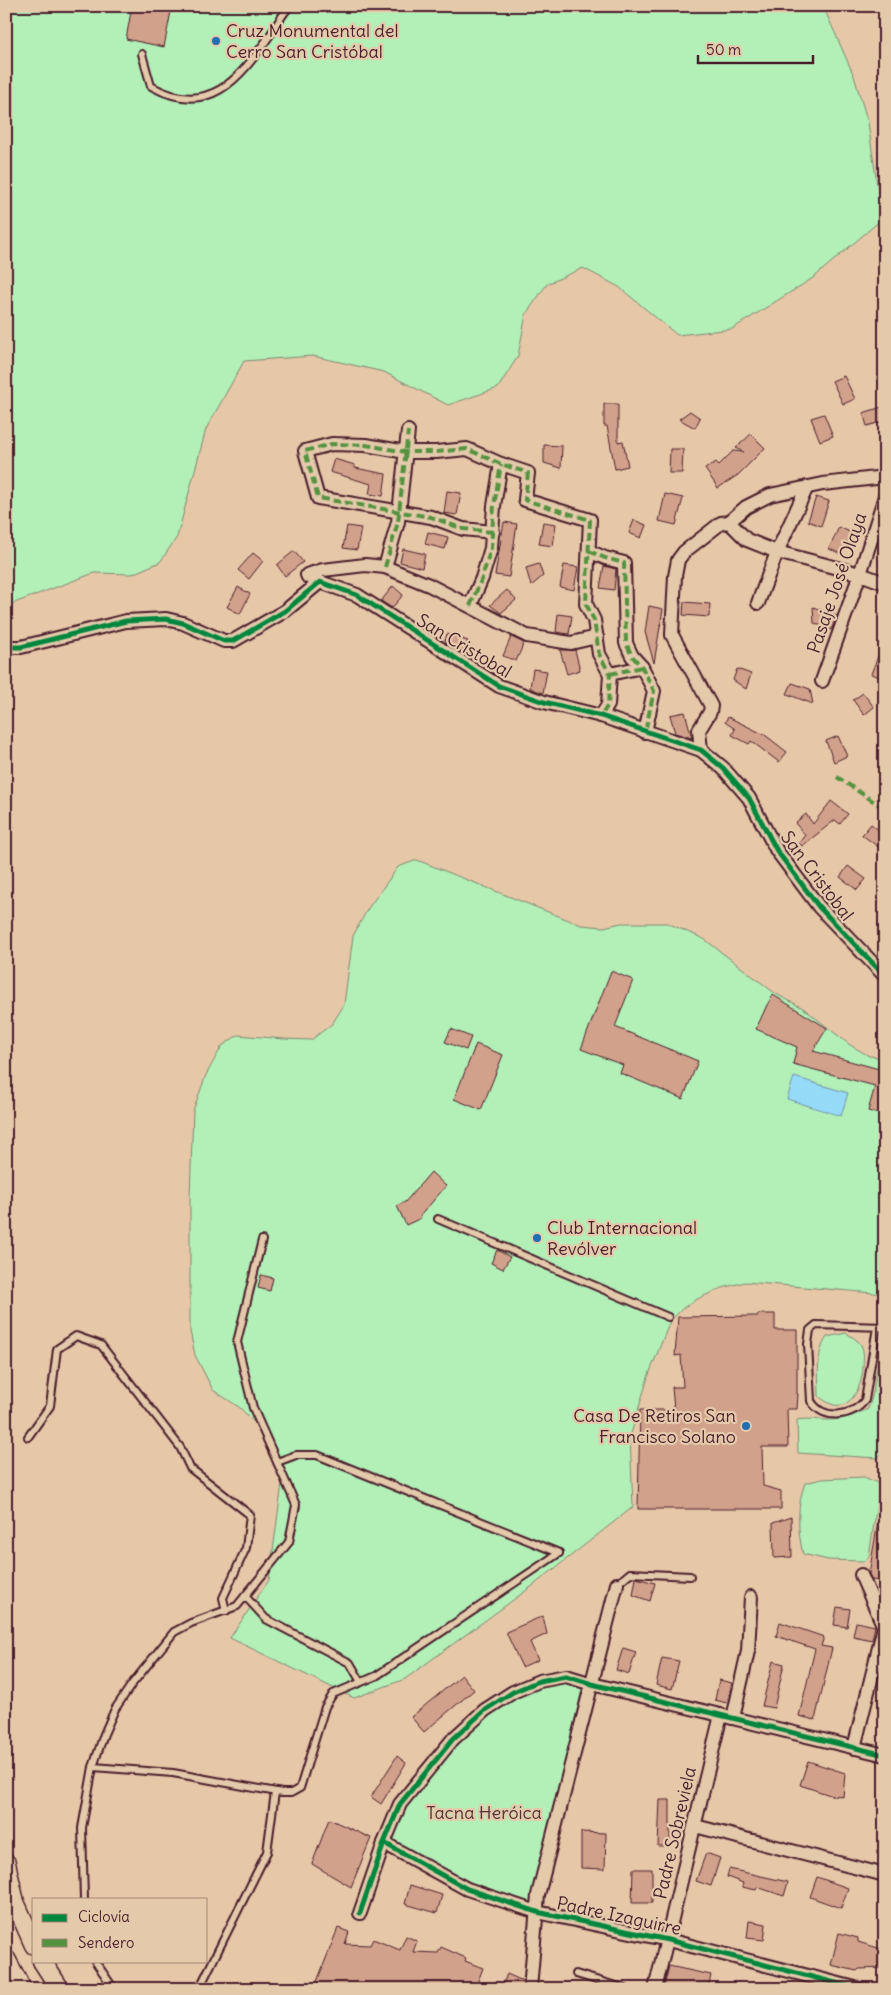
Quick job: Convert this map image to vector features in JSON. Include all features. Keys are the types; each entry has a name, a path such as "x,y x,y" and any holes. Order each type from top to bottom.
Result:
{"main road":[{"path":"6,1863 15,1902 32,1940"},
{"path":"6,1959 22,1989"},
{"path":"43,1962 60,1989"}],"street":[{"path":"385,567 398,522 408,431"},
{"path":"493,532 463,529 431,517 318,498 304,451 332,444 366,446 406,452 467,449 501,464 528,473 526,500 590,520 586,604 594,620 600,654 610,674 608,705 601,716"},
{"path":"470,606 482,578 491,548 494,506 501,464"},
{"path":"701,750 699,730 710,712 711,706 672,635 675,576 678,560 684,552 721,524 729,522 756,500 788,490 885,477"},
{"path":"758,603 777,552 807,487"},
{"name":"Pasaje José Olaya","path":"822,681 885,496"},
{"path":"729,522 747,540 777,552 885,582"},
{"path":"589,551 624,563 626,643 632,656 642,667 654,691 645,732"},
{"path":"6,647 21,647 126,621 166,619 183,623 224,641 233,641 285,611 320,582 308,577 308,575 323,570 365,565 385,567 429,585 527,636 571,644 597,637"},
{"name":"San Cristobal","path":"320,582 357,595 499,686 544,702 601,716 701,750 722,768 748,798 777,852 819,907 885,976"},
{"path":"610,674 642,667"},
{"path":"854,1748 884,1627 861,1574"},
{"path":"530,1989 538,1895 617,1584"},
{"name":"Padre Sobreviela","path":"655,1989 695,1826 748,1651 751,1597"},
{"path":"360,1913 384,1843 400,1804 454,1739 485,1710 513,1692 539,1681 566,1676 592,1684 885,1755"},
{"path":"695,1826 885,1875"},
{"name":"Padre Izaguirre","path":"384,1843 467,1889 537,1912 668,1940 859,1989"}],"lane":[{"path":"142,54 151,86 166,94 196,98 209,96 230,84 246,67 290,6"},
{"path":"438,1218 668,1317"},
{"path":"84,1898 82,1828 93,1767 115,1709 174,1632 191,1623 237,1606 289,1542 296,1506 253,1408 238,1342 262,1240"},
{"path":"877,1328 865,1400 860,1408 850,1413 832,1414 815,1407 811,1401 808,1344 810,1330 816,1325 885,1327"},
{"path":"28,1437 50,1406 58,1349 76,1336 101,1345 180,1447 190,1468 250,1514 246,1548 223,1598 226,1611"},
{"path":"93,1767 174,1773 275,1792 291,1793 300,1788 325,1707 332,1694 376,1676 559,1553 317,1455 296,1454 277,1462"},
{"path":"617,1584 630,1573 690,1576"},
{"path":"246,1596 266,1619 350,1663 361,1682"},
{"path":"199,1989 267,1852 275,1792"},
{"path":"96,1962 114,1989"},
{"path":"576,1974 626,1989"}],"green space":[{"path":"6,6 823,6 854,76 868,123 882,219 813,278 732,329 677,335 619,287 583,268 547,284 526,314 518,356 498,388 448,405 384,372 313,356 244,361 206,429 177,537 160,562 132,574 94,573 6,606"},
{"name":"Club Internacional Revólver","path":"417,860 581,925 604,927 621,923 667,923 704,939 776,994 803,1008 850,1045 869,1056 885,1058 885,1294 745,1282 722,1288 697,1299 683,1308 670,1321 648,1377 630,1437 633,1507 531,1587 405,1679 354,1698 230,1638 269,1580 282,1484 263,1431 239,1407 213,1390 195,1355 190,1331 190,1196 193,1111 206,1075 222,1046 238,1035 311,1040 332,1024 344,1005 353,936 367,910 398,867"},
{"path":"846,1333 861,1345 863,1354 862,1377 855,1394 850,1400 844,1404 837,1405 828,1403 819,1396 819,1358 827,1337"},
{"path":"885,1343 884,1452 877,1458 798,1453 797,1420 839,1419 868,1409 881,1351"},
{"path":"864,1477 880,1484 869,1556 865,1561 828,1560 803,1554 799,1518 800,1500 805,1483 822,1479"},
{"name":"Tacna Heróica","path":"571,1682 583,1685 531,1904 468,1881 389,1841 405,1806 428,1775 458,1743 493,1712 528,1691"}],"water":[{"path":"794,1077 848,1093 841,1116 787,1099"}],"building":[{"path":"132,6 172,6 164,47 126,39"},
{"path":"844,376 855,399 843,404 832,381"},
{"path":"604,404 618,404 618,442 623,441 628,466 615,469 607,426 604,426"},
{"path":"885,406 885,421 867,426 863,413"},
{"path":"690,411 700,418 695,428 679,419"},
{"path":"824,414 833,436 820,441 811,418"},
{"path":"751,434 765,448 738,475 718,488 705,469 716,462 719,465 733,451 744,452 736,448"},
{"path":"544,445 562,446 561,468 544,463"},
{"path":"670,449 683,449 682,473 669,473"},
{"path":"334,459 355,465 355,468 386,474 383,496 369,494 371,484 330,472"},
{"path":"447,491 461,493 457,515 444,513"},
{"path":"665,494 683,498 676,525 659,521"},
{"path":"816,497 829,501 821,526 808,521"},
{"path":"634,520 646,525 641,538 629,533"},
{"path":"504,522 517,524 509,577 495,575"},
{"path":"543,522 556,524 553,546 539,544"},
{"path":"347,526 361,528 357,550 343,548"},
{"path":"839,527 852,533 842,554 829,549"},
{"path":"428,532 448,537 445,549 425,544"},
{"path":"403,549 425,554 422,568 400,562"},
{"path":"294,551 303,562 285,576 277,565"},
{"path":"253,553 263,561 249,579 238,570"},
{"path":"539,564 543,576 531,586 526,568"},
{"path":"564,565 578,567 574,590 560,587"},
{"path":"604,566 616,569 614,590 600,588"},
{"path":"393,586 403,595 392,608 381,601"},
{"path":"238,587 250,594 240,614 227,607"},
{"path":"507,590 516,600 501,613 490,605"},
{"path":"684,602 710,604 709,617 683,615"},
{"path":"649,606 663,609 654,663 645,632"},
{"path":"813,607 837,616 831,630 814,623"},
{"path":"558,614 572,616 569,634 556,632"},
{"path":"447,634 468,641 464,654 445,641"},
{"path":"511,637 524,643 516,661 503,656"},
{"path":"885,641 885,679 871,674"},
{"path":"560,650 575,650 580,670 567,674"},
{"path":"533,669 547,671 543,693 530,688"},
{"path":"737,669 751,674 746,689 733,680"},
{"path":"792,683 810,689 813,704 787,694"},
{"path":"863,693 874,707 864,715 853,700"},
{"path":"685,712 692,738 675,733 670,715"},
{"path":"728,717 765,735 787,752 779,762 751,741 749,744 732,735 735,729 725,722"},
{"path":"838,736 847,756 834,762 826,741"},
{"path":"831,801 848,814 840,824 835,820 802,846 799,843 805,835 795,823 806,814 813,824"},
{"path":"871,824 885,835 885,842 880,848 862,835"},
{"path":"848,866 866,879 857,890 840,877"},
{"path":"611,971 633,980 615,1027 698,1061 683,1099 620,1073 623,1065 581,1049"},
{"path":"773,995 827,1028 813,1051 879,1069 881,1063 885,1064 885,1116 868,1111 875,1086 793,1064 797,1047 756,1029"},
{"path":"451,1029 471,1037 466,1050 445,1042"},
{"path":"476,1044 503,1055 481,1110 454,1099"},
{"path":"431,1172 446,1186 420,1216 421,1218 406,1225 397,1206 405,1202"},
{"path":"497,1250 510,1257 503,1269 491,1263"},
{"path":"261,1275 273,1278 270,1291 258,1288"},
{"path":"758,1314 775,1314 775,1330 797,1330 797,1409 787,1409 788,1447 762,1447 763,1486 781,1491 781,1509 638,1509 640,1410 674,1410 672,1387 683,1387 681,1355 675,1356 678,1317 758,1316"},
{"path":"791,1517 792,1557 774,1558 773,1523"},
{"path":"878,1521 885,1522 885,1582 872,1580 869,1574"},
{"path":"636,1578 655,1583 650,1601 633,1595"},
{"path":"837,1607 850,1609 847,1627 834,1625"},
{"path":"543,1616 547,1634 530,1642 538,1660 522,1667 506,1632"},
{"path":"780,1622 824,1637 821,1646 832,1648 815,1720 799,1716 815,1649 776,1636"},
{"path":"856,1622 875,1626 872,1640 853,1636"},
{"path":"623,1648 636,1652 629,1674 616,1670"},
{"path":"662,1658 679,1661 672,1689 656,1685"},
{"path":"773,1661 784,1664 774,1708 762,1706"},
{"path":"462,1675 474,1690 424,1732 411,1717"},
{"path":"719,1680 732,1683 727,1703 715,1700"},
{"path":"397,1756 406,1763 381,1804 371,1797"},
{"path":"808,1761 845,1773 843,1797 837,1795 836,1797 800,1785"},
{"path":"660,1800 670,1800 670,1846 658,1846"},
{"path":"329,1819 371,1838 351,1887 312,1864"},
{"path":"581,1832 606,1833 605,1869 581,1868"},
{"path":"706,1853 720,1858 711,1886 696,1881"},
{"path":"633,1869 652,1869 652,1903 632,1903"},
{"path":"729,1869 788,1882 784,1896 757,1887 756,1890 742,1887 743,1883 727,1877"},
{"path":"817,1877 848,1888 841,1908 810,1897"},
{"path":"410,1885 442,1895 437,1913 405,1904"},
{"path":"749,1921 766,1924 764,1940 747,1938"},
{"path":"338,1928 349,1932 345,1944 370,1945 373,1939 400,1950 406,1936 417,1941 413,1952 438,1953 441,1947 466,1958 465,1961 483,1968 475,1989 314,1989"},
{"path":"839,1933 858,1938 858,1942 885,1950 885,1968 859,1969 857,1971 831,1965"},
{"path":"669,1966 711,1975 708,1989 672,1989 664,1987"},
{"path":"507,1974 523,1981 522,1989 501,1989"}],"marked path":[{"path":"385,567 398,522 408,431"},
{"path":"493,532 463,529 431,517 318,498 305,451 332,444 366,445 406,452 467,449 501,464 528,473 525,500 590,520 586,604 594,620 599,654 610,674 608,705 601,716"},
{"path":"470,606 482,578 491,548 494,506 501,464"},
{"path":"589,551 624,563 626,643 632,656 642,667 654,691 645,732"},
{"path":"610,674 642,667"},
{"path":"837,777 885,809"}],"cycle path":[{"path":"6,647 21,647 126,621 166,619 183,623 224,641 233,641 285,611 320,582 357,595 499,686 544,702 601,716 701,750 723,768 749,798 777,851 819,907 885,976"},
{"path":"360,1913 384,1843 400,1804 453,1739 485,1710 513,1692 539,1681 566,1676 592,1684 885,1755"},
{"path":"384,1843 467,1889 537,1912 668,1940 859,1989"}],"place":[{"name":"Cruz Monumental del Cerro San Cristóbal","path":"216,41"},
{"name":"Club Internacional Revólver","path":"537,1238"},
{"name":"Casa De Retiros San Francisco Solano","path":"746,1426"}]}
